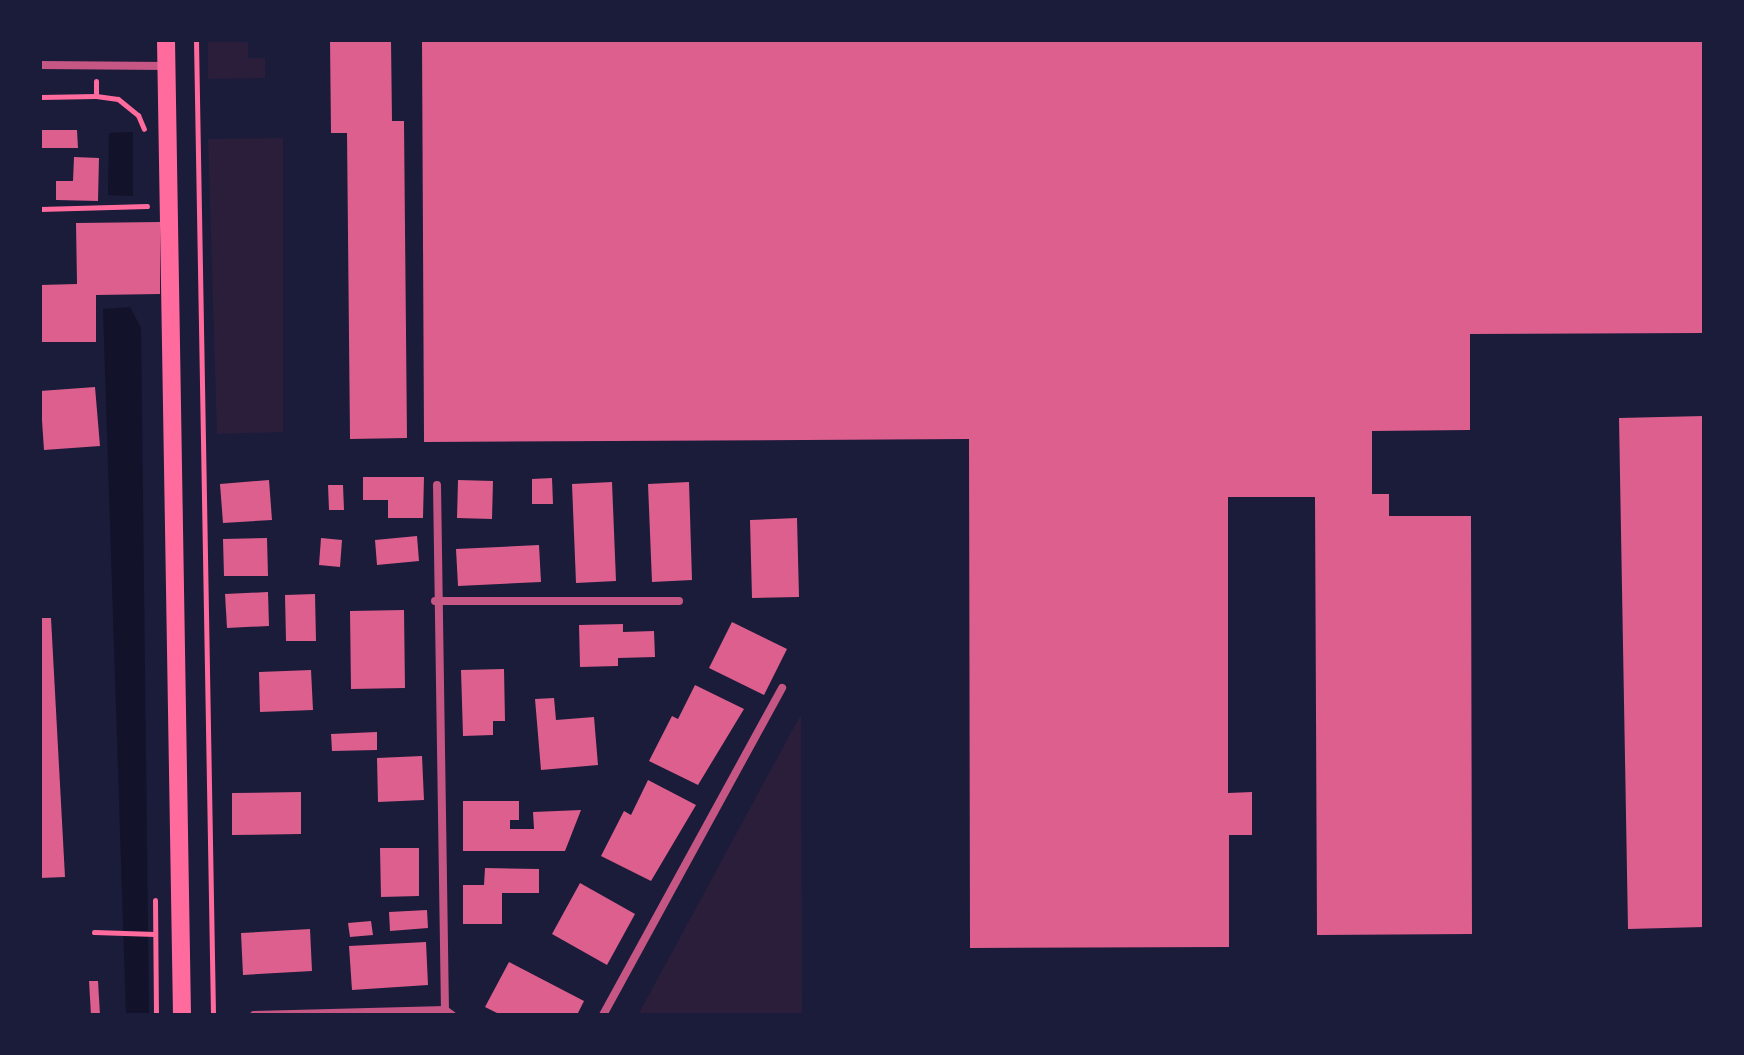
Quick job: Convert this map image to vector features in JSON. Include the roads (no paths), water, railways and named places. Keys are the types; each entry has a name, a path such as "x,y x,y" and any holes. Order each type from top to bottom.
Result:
{"main road":[{"path":"166,40 182,1015"}],"street":[{"path":"40,65 167,66"},
{"path":"254,1015 448,1013 435,601 437,485"},
{"path":"435,601 679,601"},
{"path":"603,1015 782,688"}]}
